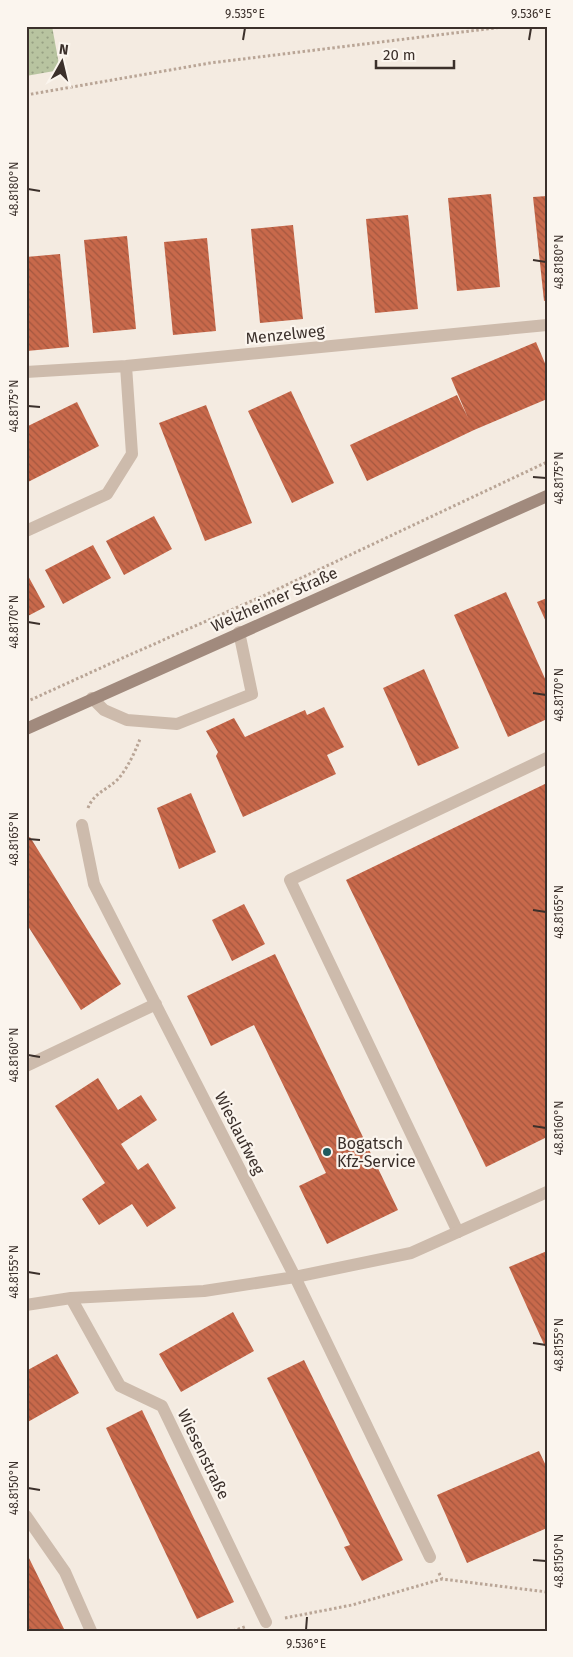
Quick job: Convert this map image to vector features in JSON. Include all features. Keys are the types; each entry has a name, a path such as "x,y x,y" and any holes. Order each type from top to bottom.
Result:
{"main road":[{"name":"Welzheimer Straße","path":"26,729 543,496"}],"street":[{"name":"Menzelweg","path":"26,372 126,366 547,325"},
{"path":"26,531 107,494 132,454 126,366"},
{"path":"92,698 104,710 128,720 177,724 252,694 239,632"},
{"path":"458,1232 290,880 547,758"},
{"name":"Wieslaufweg","path":"82,825 94,884 295,1277"},
{"path":"26,1066 156,1004"},
{"path":"26,1305 71,1298 204,1292 295,1277 411,1253 547,1192"},
{"path":"295,1277 430,1557"},
{"name":"Wiesenstraße","path":"71,1298 120,1386 162,1406 266,1622"},
{"path":"26,1516 65,1572 91,1631"}],"path":[{"path":"26,95 210,63 511,26"},
{"path":"26,702 263,596 547,462"},
{"path":"82,825 91,800 118,778 136,750 145,722"},
{"path":"430,1557 442,1579"},
{"path":"233,1631 266,1622 352,1605 442,1579 547,1592"}],"green space":[{"path":"26,26 52,26 60,70 26,76"}],"building":[{"path":"491,194 500,287 457,291 448,198"},
{"path":"547,196 547,300 544,301 533,197"},
{"path":"408,215 418,309 375,313 366,219"},
{"path":"293,225 303,319 260,323 251,229"},
{"path":"127,236 136,329 93,333 84,240"},
{"path":"207,238 216,331 173,335 164,242"},
{"path":"60,254 69,347 27,351 26,257"},
{"path":"536,342 547,368 547,399 474,430 367,481 350,445 457,395 468,418 451,378"},
{"path":"291,391 334,483 292,503 248,411"},
{"path":"77,402 99,446 26,483 26,427"},
{"path":"206,405 252,523 205,541 159,423"},
{"path":"154,516 172,549 124,575 106,541"},
{"path":"93,545 111,578 63,604 45,570"},
{"path":"26,572 45,607 26,617"},
{"path":"506,592 547,683 547,719 508,737 454,615"},
{"path":"547,598 547,624 537,602"},
{"path":"424,669 459,748 418,766 383,688"},
{"path":"324,707 344,747 327,755 336,774 243,817 216,756 218,752 206,731 234,718 245,737 305,710 307,715"},
{"path":"547,783 547,1137 486,1167 346,880"},
{"path":"191,793 216,852 179,869 157,808"},
{"path":"30,837 121,984 81,1010 26,923 26,839"},
{"path":"244,904 265,944 232,961 212,920"},
{"path":"275,954 398,1210 327,1244 299,1186 326,1173 254,1025 211,1046 187,996"},
{"path":"98,1078 118,1110 141,1095 157,1120 121,1144 138,1170 148,1163 176,1208 147,1227 132,1204 99,1225 82,1199 105,1183 55,1106"},
{"path":"547,1251 547,1351 509,1267"},
{"path":"233,1312 254,1351 181,1392 159,1354"},
{"path":"57,1354 79,1393 26,1423 26,1371"},
{"path":"304,1360 403,1560 362,1581 344,1547 350,1545 267,1378"},
{"path":"142,1410 234,1602 197,1619 106,1428"},
{"path":"539,1451 547,1468 547,1528 467,1563 437,1495"},
{"path":"26,1552 65,1631 26,1631"}],"place":[{"name":"Bogatsch Kfz-Service","path":"327,1152"}]}
